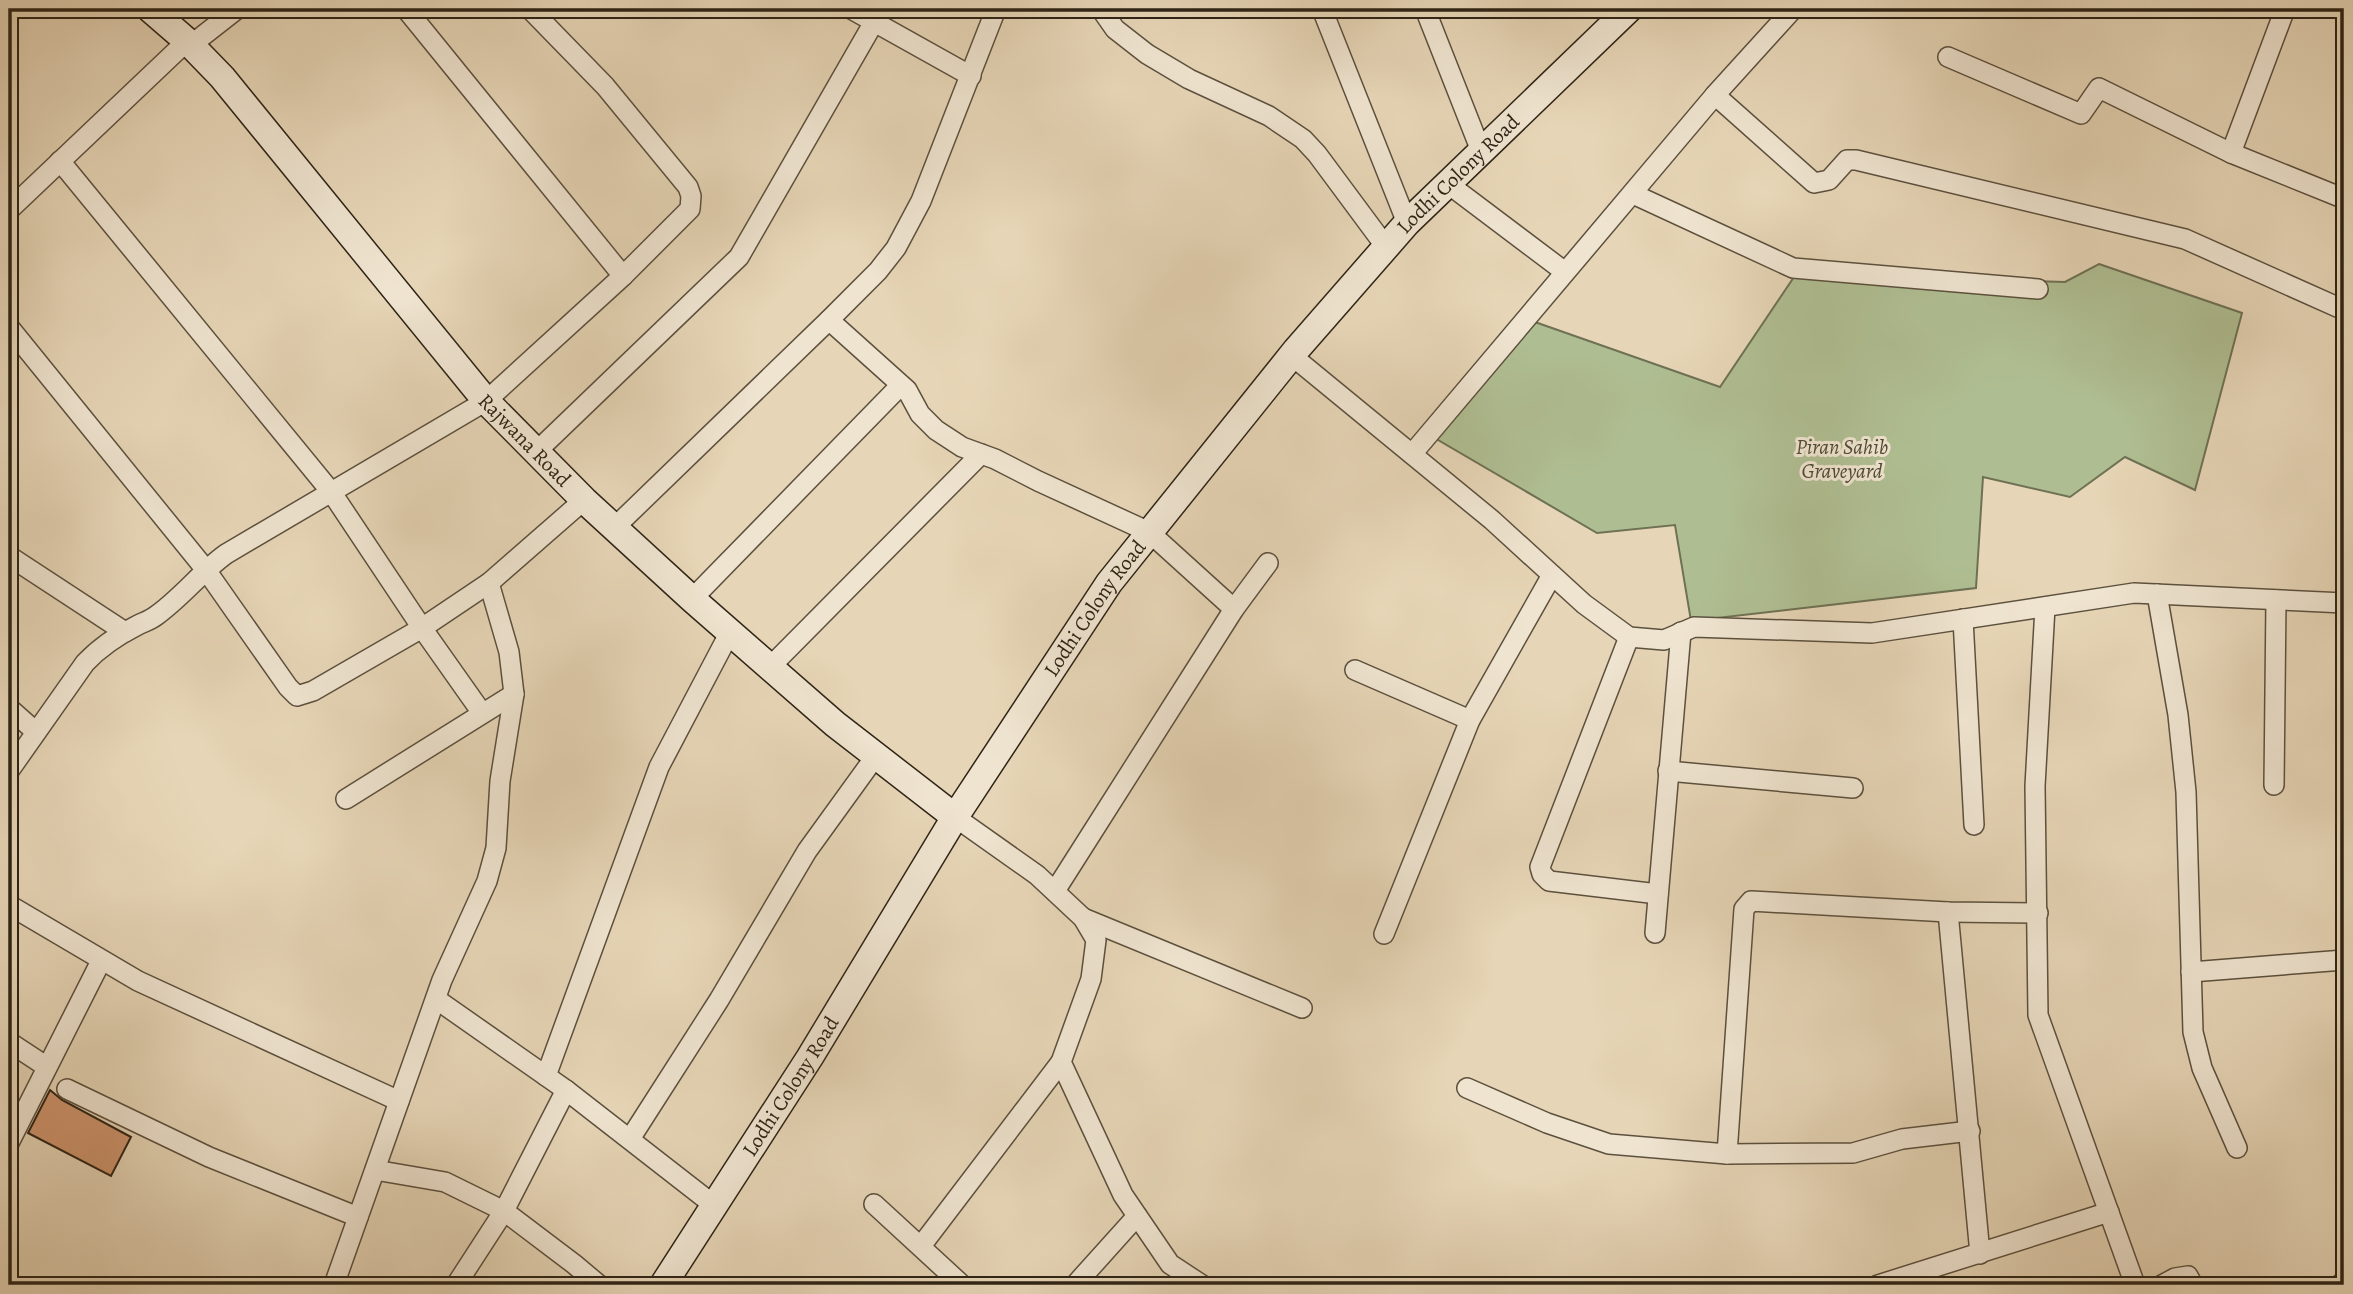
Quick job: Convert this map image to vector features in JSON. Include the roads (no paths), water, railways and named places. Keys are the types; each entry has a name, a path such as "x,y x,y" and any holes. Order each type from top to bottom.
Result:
{"main road":[{"name":"Rajwana Road","path":"150,9 222,77 486,401 536,452 614,528 770,667 875,757 955,817"},
{"name":"Lodhi Colony Road","path":"663,1285 810,1057 955,817 1109,583 1292,355 1407,223 1629,9"}],"street":[{"path":"9,210 189,43 237,9"},
{"path":"407,9 623,276"},
{"path":"9,771 96,651 161,612 226,554 486,401 623,276 687,213 692,203 688,187 605,86 530,9"},
{"path":"851,9 971,76"},
{"path":"614,528 878,271 907,230 921,201 996,9"},
{"path":"1101,9 1125,39 1147,54 1189,79 1269,116 1303,139 1386,247"},
{"path":"1322,9 1407,223"},
{"path":"1425,9 1481,151"},
{"path":"1412,454 1715,95 1793,9"},
{"path":"2231,153 2285,9"},
{"path":"536,452 739,257 874,22"},
{"path":"1948,57 2081,114 2099,88 2231,153 2340,197 2344,190"},
{"path":"1715,95 1814,183 1829,180 1847,160 1856,160 2185,239 2344,310"},
{"path":"60,161 332,493 482,713"},
{"path":"1447,183 1565,272"},
{"path":"1633,194 1793,268 2038,289"},
{"path":"829,320 907,390 920,414 936,430 962,447 1149,532 1234,609"},
{"path":"9,327 206,570 297,696 313,691 422,628 489,583 584,500"},
{"path":"1292,355 1492,520 1584,604 1629,637 1664,640 1694,627 1872,632 2134,593 2344,603"},
{"path":"692,599 901,385"},
{"path":"770,667 981,454"},
{"path":"9,556 125,632"},
{"path":"1055,891 1234,609 1268,563"},
{"path":"1384,934 1470,720 1552,575"},
{"path":"334,1285 442,980 487,881 496,848 500,781 514,694 509,652 489,583"},
{"path":"2157,594 2178,715 2186,792 2193,1032 2202,1069 2237,1148"},
{"path":"2274,785 2276,600"},
{"path":"2045,607 2035,786 2038,1015 2135,1285"},
{"path":"1963,619 1974,825"},
{"path":"546,1076 659,767 730,632"},
{"path":"1655,933 1681,632"},
{"path":"1629,637 1540,867 1542,874 1549,881 1658,894"},
{"path":"1356,670 1470,720"},
{"path":"346,799 514,694"},
{"path":"9,708 36,732"},
{"path":"630,1139 719,1000 807,851 875,757"},
{"path":"1668,771 1853,788"},
{"path":"921,1246 1060,1062 1091,979 1096,940 1083,918 1055,891 955,817"},
{"path":"1727,1154 1744,909 1751,901 1948,912 2038,913"},
{"path":"9,905 138,981 399,1101"},
{"path":"1948,912 1980,1254"},
{"path":"1083,918 1302,1008"},
{"path":"9,1143 101,961"},
{"path":"2191,972 2343,966"},
{"path":"436,999 566,1090 715,1206"},
{"path":"9,1042 47,1067"},
{"path":"1060,1062 1124,1195 1137,1216 1170,1264 1202,1285"},
{"path":"1467,1088 1547,1123 1609,1144 1727,1154 1853,1153 1902,1139 1970,1131"},
{"path":"67,1089 209,1157 358,1217"},
{"path":"456,1285 504,1211 566,1090"},
{"path":"375,1170 445,1182 504,1211 599,1285"},
{"path":"874,1204 962,1285"},
{"path":"1878,1285 2109,1212"},
{"path":"1075,1285 1137,1216"},
{"path":"2162,1285 2175,1278 2188,1276 2193,1285"},
{"path":"2339,1285 2344,1283"}],"park label":[{"name":"Piran Sahib Graveyard","path":"1842,459"}]}
